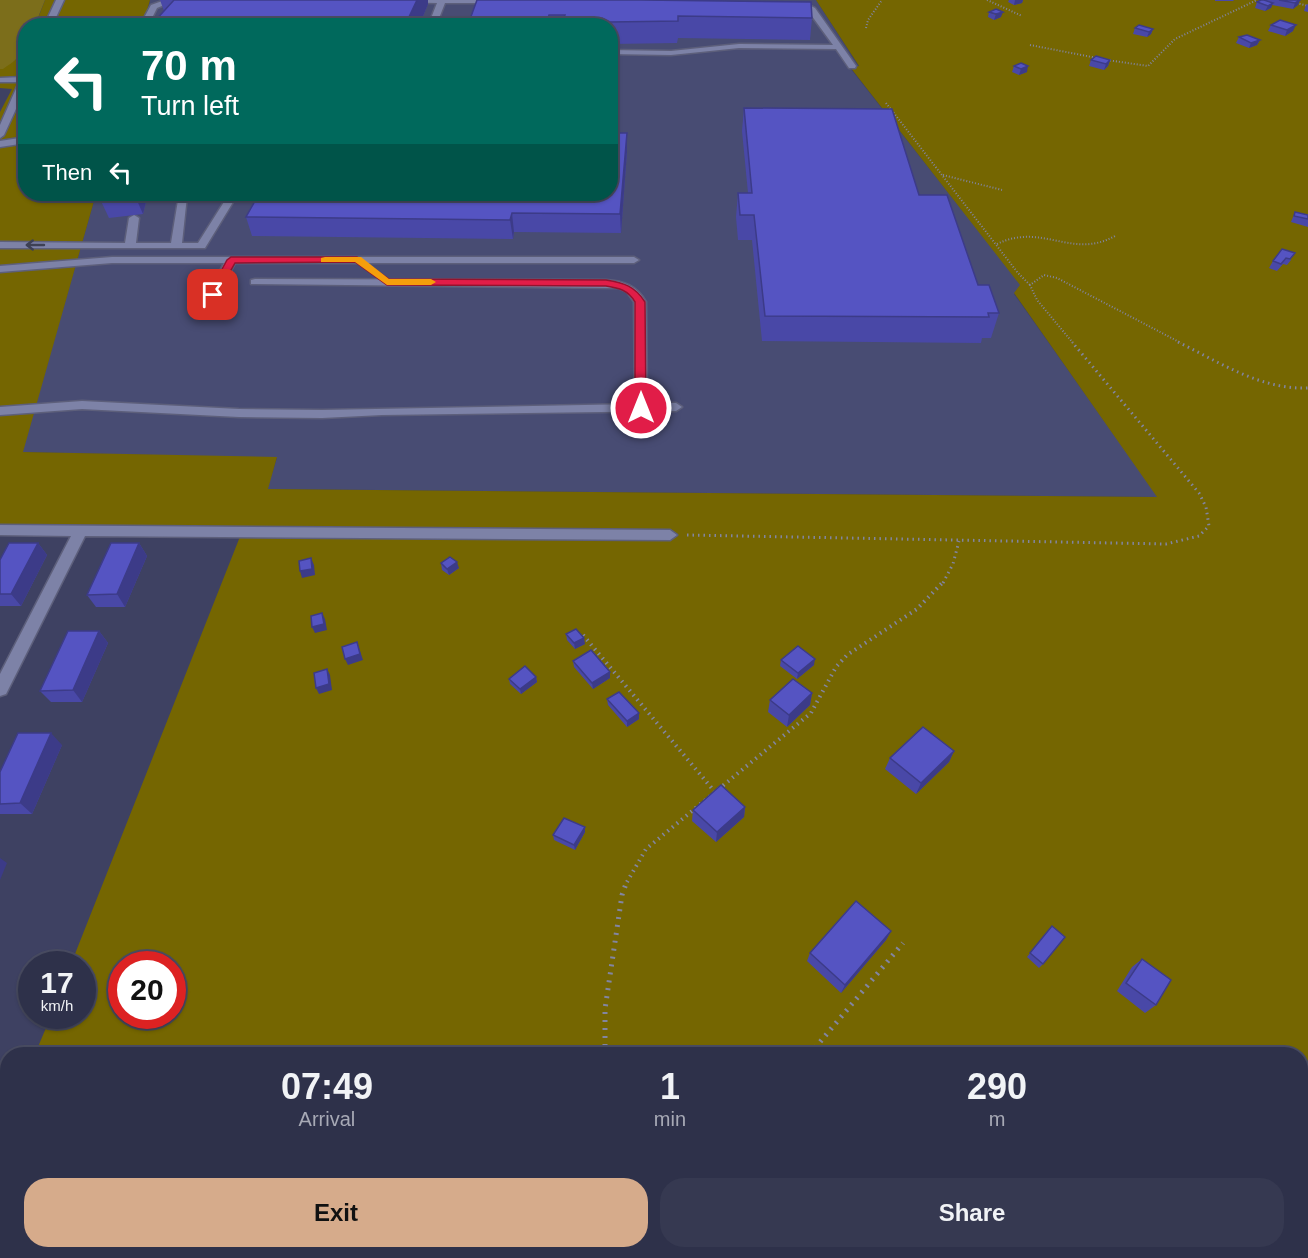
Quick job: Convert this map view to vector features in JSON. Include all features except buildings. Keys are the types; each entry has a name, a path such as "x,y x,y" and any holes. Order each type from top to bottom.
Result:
{"street":[{"path":"52,18 60,0"},
{"path":"150,18 154,7 172,0"},
{"path":"392,0 501,1"},
{"path":"435,18 442,0"},
{"path":"780,4 812,9 852,66"},
{"path":"618,52 670,53 739,46 837,47"},
{"path":"0,80 18,78"},
{"path":"0,135 18,93"},
{"path":"0,135 18,132"},
{"path":"0,144 18,142"},
{"path":"176,246 181,201"},
{"path":"0,245 201,246 229,201"},
{"path":"130,246 134,218"},
{"path":"213,295 231,260"},
{"path":"344,282 355,260"},
{"path":"355,260 387,282"},
{"path":"0,269 82,261 634,260"},
{"path":"255,282 606,283 629,288 640,302 641,408"},
{"path":"0,411 82,405 239,413 322,414 676,407"},
{"path":"0,530 670,535"},
{"path":"0,689 80,531"}],"path":[{"path":"866,28 868,20 882,0"},
{"path":"987,0 1022,16"},
{"path":"1030,45 1148,66 1174,39 1257,0"},
{"path":"1285,0 1308,6"},
{"path":"670,535 1166,544 1195,540 1206,532 1211,522 1209,510 1199,493 1036,300 1030,285 1018,273 886,104"},
{"path":"943,175 1002,190"},
{"path":"997,244 1013,236 1025,235 1091,247 1105,244 1114,236"},
{"path":"1030,285 1039,276 1057,278 1249,377 1288,389 1308,388"},
{"path":"605,1047 605,1009 622,896 629,876 646,849 811,713 822,699 834,672 846,656 923,604 951,571 960,541"},
{"path":"583,635 714,792"},
{"path":"816,1047 903,943"}],"shaded area":[{"path":"0,0 45,0 38,18 18,18 18,58 0,69"},
{"path":"45,0 150,0 145,18 38,18"},
{"path":"150,0 816,0 859,67 850,68 1021,285 1014,294 1158,497 267,489 277,458 22,452 94,201 618,201 618,18 145,18"},
{"path":"816,0 1308,0 1308,1047 38,1047 46,1029 96,1029 96,951 76,951 243,529 0,526 0,112 12,89 0,88 0,69 18,58 18,201 94,201 23,452 277,457 268,489 1157,497 1014,293 1020,285 850,67 859,66"}],"slow traffic":[{"path":"325,260 357,260 387,282 431,282"}],"route":[{"path":"213,295 231,260 357,260 387,282 606,283 623,286 634,292 640,302 641,408"}]}
